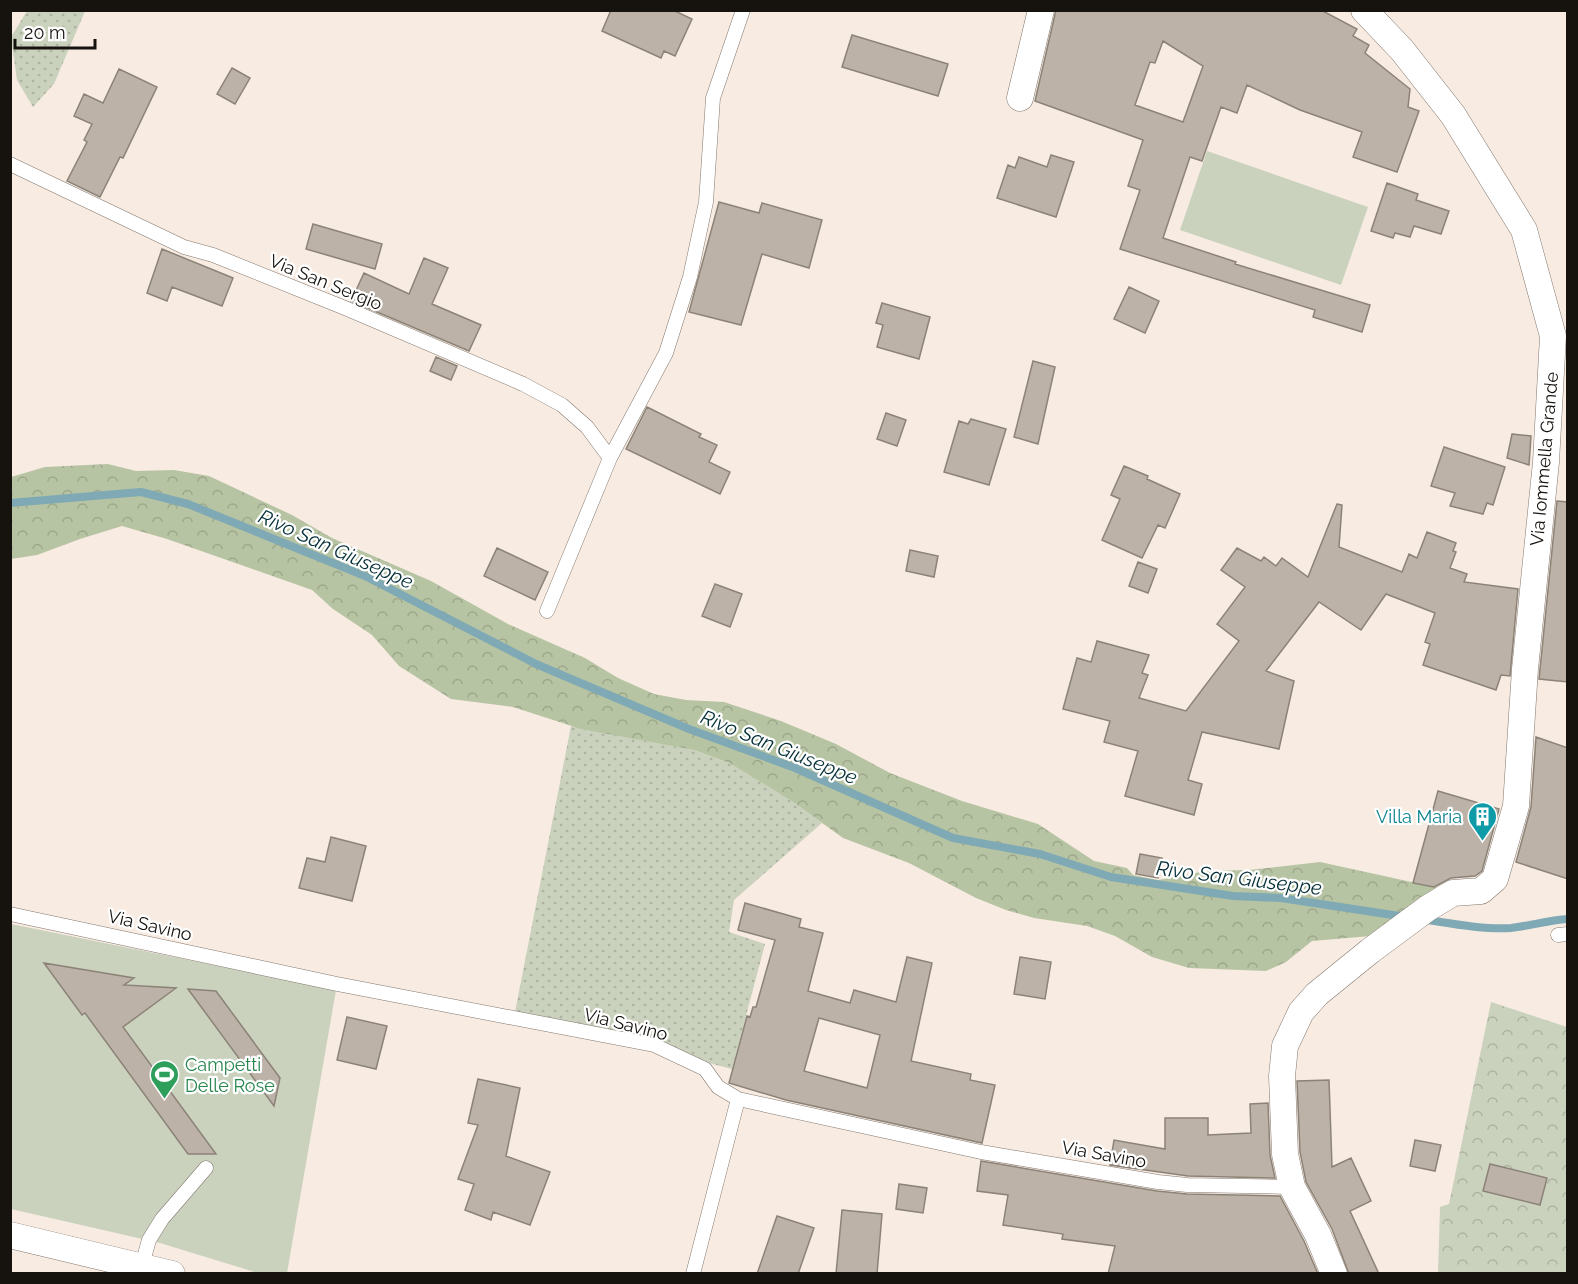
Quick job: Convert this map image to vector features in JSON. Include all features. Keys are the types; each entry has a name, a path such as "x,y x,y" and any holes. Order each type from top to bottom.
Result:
{"street":[{"path":"1020,98 1041,10"},
{"name":"Via Iommella Grande","path":"1292,1187 1286,1154 1282,1076 1285,1046 1301,1012 1370,951 1428,908 1453,893 1481,891 1495,879 1516,806 1525,669 1546,462 1553,336 1524,230 1453,115 1402,50 1364,10"},
{"path":"1292,1187 1318,1235 1334,1274"},
{"path":"10,1235 172,1274"}],"lane":[{"path":"547,611 610,458 666,353 690,277 706,202 713,98 743,10"},
{"name":"Via San Sergio","path":"10,164 184,247 213,255 345,308 523,384 562,405 587,427 610,458"},
{"name":"Via Savino","path":"10,914 327,982 654,1045 705,1069 718,1087 738,1099 981,1152 1158,1182 1187,1185 1292,1187"},
{"path":"693,1274 738,1099"},
{"path":"142,1265 149,1240 162,1219 206,1168"}],"green space":[{"path":"27,11 85,11 54,84 33,107 17,80 11,37"},
{"path":"1207,151 1368,207 1341,285 1180,230"},
{"path":"108,464 136,471 174,470 209,476 292,515 332,538 431,581 508,624 585,658 618,678 654,694 686,700 724,702 781,721 836,744 890,773 962,801 1038,824 1094,861 1127,868 1133,875 1158,880 1206,871 1249,870 1320,862 1439,888 1371,936 1312,941 1286,962 1266,971 1189,968 1152,957 1115,936 1087,926 1034,918 1006,910 976,898 909,863 843,838 793,802 729,763 694,750 581,729 513,707 451,699 399,666 372,635 333,609 312,590 167,539 122,526 37,555 11,559 11,477 45,467"},
{"path":"571,726 694,750 729,763 793,802 822,823 734,900 729,932 765,944 732,1069 709,1063 656,1039 515,1012"},
{"name":"Campetti Delle Rose","path":"11,924 336,990 287,1273 258,1273 160,1243 11,1209"},
{"path":"1491,1002 1567,1027 1567,1273 1438,1274 1440,1207 1449,1204"}],"building":[{"path":"611,10 673,10 692,19 675,56 664,51 661,58 602,31"},
{"path":"1056,10 1321,10 1357,29 1353,36 1369,45 1365,53 1410,89 1408,107 1419,111 1397,172 1353,157 1362,132 1300,110 1247,85 1237,113 1221,107 1202,161 1190,157 1163,238 1236,262 1235,264 1370,305 1362,332 1313,317 1315,310 1120,249 1140,190 1128,186 1143,140 1035,101","holes":["1163,41 1203,66 1183,122 1135,105 1150,62 1155,63"]},
{"path":"852,35 948,64 938,96 842,67"},
{"path":"232,68 250,78 235,104 217,94"},
{"path":"119,69 157,87 123,158 120,157 100,197 67,181 87,142 84,140 92,124 74,116 84,94 103,103"},
{"path":"1051,155 1074,162 1056,217 997,198 1008,165 1015,168 1019,157 1047,167"},
{"path":"1387,183 1418,194 1416,200 1449,211 1441,234 1414,226 1410,237 1395,233 1393,238 1371,231"},
{"path":"719,202 759,213 762,203 822,220 809,268 762,254 741,325 689,312"},
{"path":"313,224 382,244 375,269 306,249"},
{"path":"162,249 233,278 222,306 172,287 167,301 147,293"},
{"path":"424,258 448,268 432,304 481,325 469,351 351,301 364,273 409,294"},
{"path":"1129,287 1159,301 1145,333 1114,319"},
{"path":"882,303 930,317 919,359 877,347 883,325 876,323"},
{"path":"436,357 457,366 451,380 430,371"},
{"path":"1033,361 1055,367 1038,444 1014,437"},
{"path":"647,407 701,434 699,437 717,445 709,462 730,472 720,494 626,449"},
{"path":"886,413 906,420 897,446 877,439"},
{"path":"971,419 1006,429 989,485 944,472 959,421 968,424"},
{"path":"1512,434 1531,436 1529,465 1507,458"},
{"path":"1444,447 1505,467 1493,505 1487,503 1483,514 1450,506 1455,493 1431,486"},
{"path":"1124,466 1180,494 1165,528 1158,525 1142,558 1102,540 1120,499 1111,495"},
{"path":"1557,501 1568,502 1568,682 1539,679"},
{"path":"1337,504 1342,505 1339,547 1402,572 1409,554 1417,558 1427,532 1456,543 1453,551 1456,552 1450,568 1467,574 1464,582 1518,589 1510,676 1501,675 1496,690 1423,665 1430,644 1425,642 1435,613 1386,594 1361,630 1319,602 1266,671 1294,681 1279,749 1202,732 1188,780 1202,784 1194,815 1125,796 1138,751 1104,742 1110,721 1063,709 1077,658 1091,662 1097,641 1149,655 1142,673 1148,675 1139,698 1186,711 1239,641 1217,624 1245,587 1221,570 1237,548 1261,561 1264,557 1276,566 1282,558 1308,577"},
{"path":"497,548 548,572 535,600 484,576"},
{"path":"910,550 938,556 934,577 906,571"},
{"path":"1138,562 1157,569 1148,593 1129,586"},
{"path":"715,584 742,594 730,627 702,616"},
{"path":"1536,737 1568,748 1568,879 1516,862 1531,807"},
{"name":"Villa Maria","path":"1438,791 1499,809 1482,871 1475,876 1451,878 1434,887 1413,883"},
{"path":"331,837 366,846 352,901 299,888 307,858 325,862"},
{"path":"1140,854 1162,858 1158,878 1136,874"},
{"path":"745,903 801,919 799,927 823,933 808,991 850,1003 854,990 896,1002 907,957 932,963 911,1061 971,1074 970,1080 995,1085 982,1143 786,1100 729,1083 747,1016 750,1017 753,1007 756,1007 775,940 738,930","holes":["819,1018 880,1035 867,1088 804,1071"]},
{"path":"1020,957 1051,962 1045,999 1014,994"},
{"path":"44,963 134,978 124,985 176,988 123,1027 216,1154 188,1154 85,1013 82,1015"},
{"path":"188,989 216,991 280,1078 274,1106"},
{"path":"347,1017 387,1026 376,1069 337,1060"},
{"path":"478,1079 520,1088 506,1156 550,1172 530,1225 493,1212 491,1220 465,1210 474,1184 458,1179 478,1125 468,1123"},
{"path":"1329,1080 1332,1167 1351,1158 1371,1201 1350,1211 1379,1274 1349,1274 1332,1229 1306,1182 1300,1152 1297,1081"},
{"path":"1268,1103 1270,1155 1275,1178 1188,1176 1110,1165 1114,1140 1165,1149 1165,1118 1208,1118 1208,1135 1251,1133 1250,1104"},
{"path":"1415,1140 1441,1145 1435,1171 1410,1166"},
{"path":"981,1161 1157,1191 1280,1196 1304,1241 1318,1274 1108,1274 1115,1246 1062,1239 1063,1234 1003,1225 1008,1195 977,1191"},
{"path":"1490,1164 1547,1178 1540,1205 1483,1191"},
{"path":"899,1184 927,1188 923,1213 896,1209"},
{"path":"842,1210 882,1214 877,1274 836,1274"},
{"path":"777,1216 814,1228 798,1274 757,1274"}],"waterway":[{"name":"Rivo San Giuseppe","path":"10,503 141,492 188,504 365,576 536,664 689,729 795,768 953,838 1040,854 1111,877 1233,896 1281,898 1406,917"},
{"name":"Rivo San Giuseppe","path":"1421,919 1489,928 1518,927 1568,919"}],"place":[{"name":"Villa Maria","path":"1483,842"},
{"name":"Campetti Delle Rose","path":"164,1100"}]}
